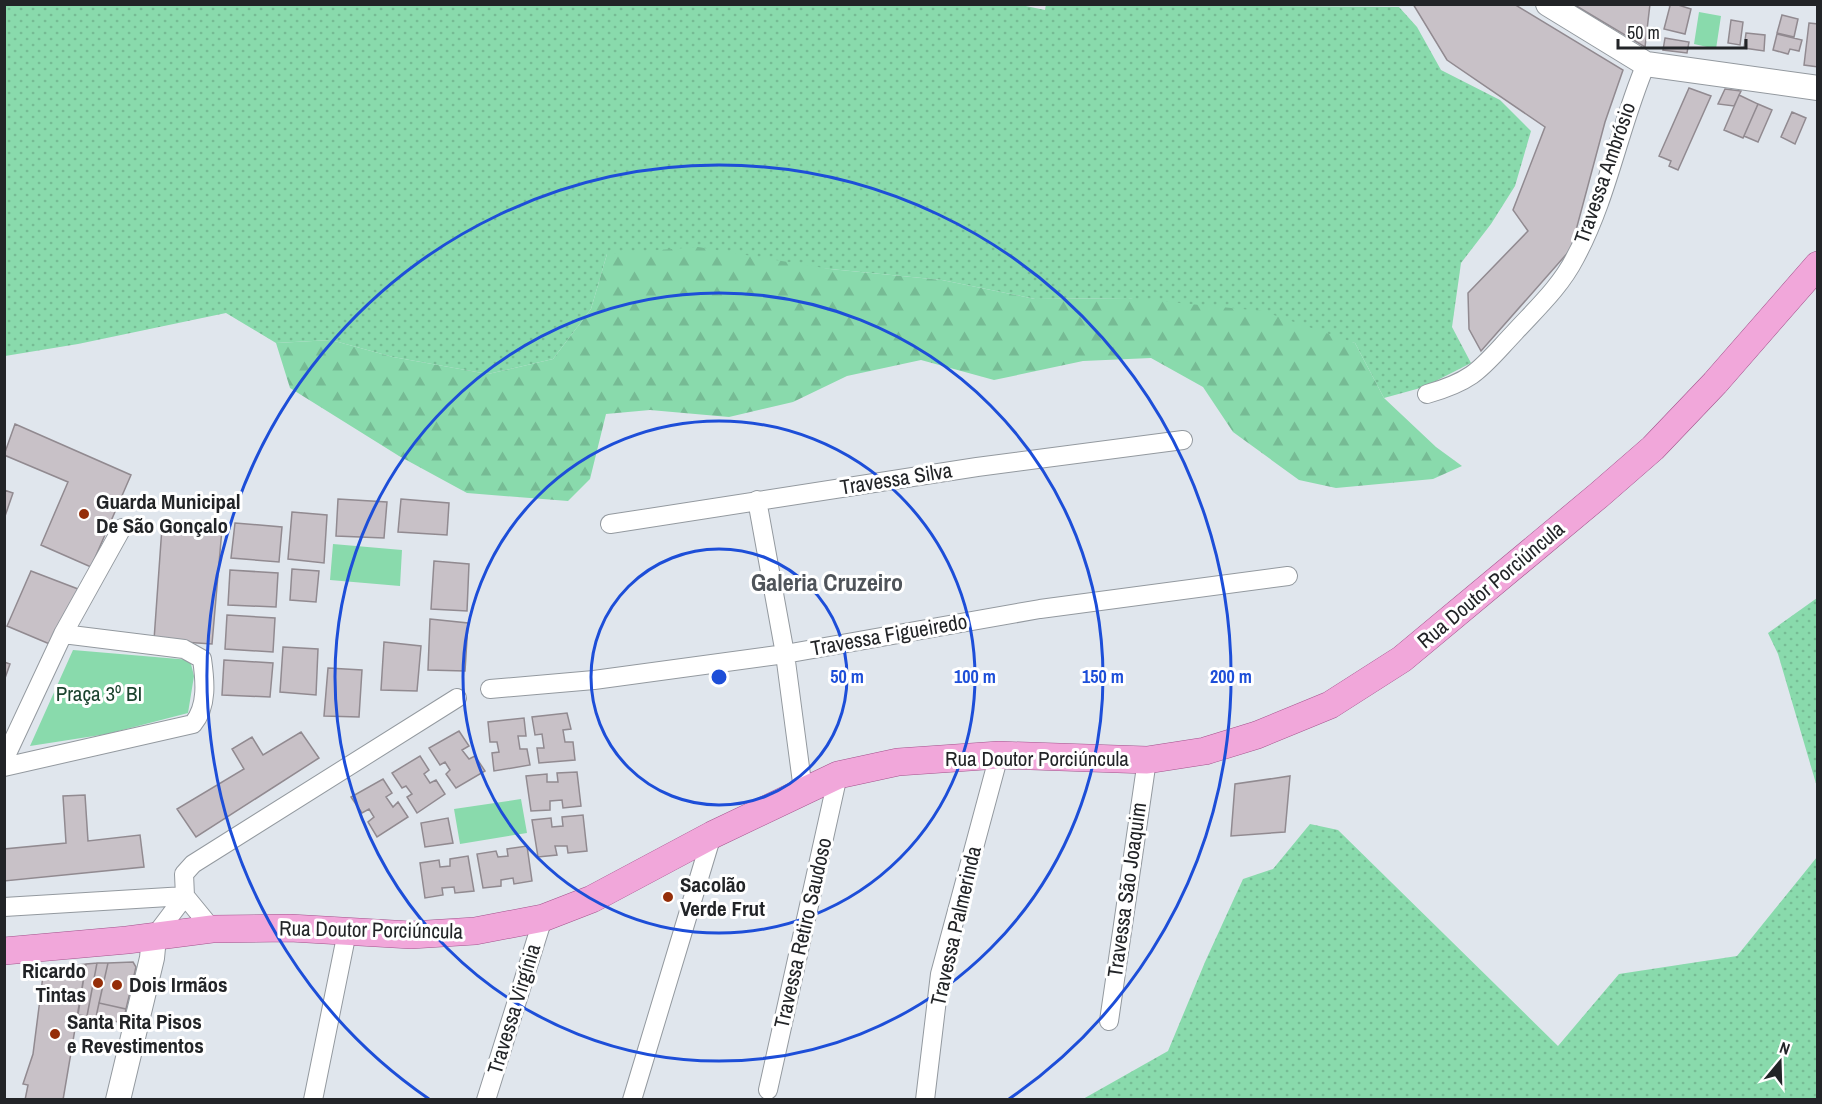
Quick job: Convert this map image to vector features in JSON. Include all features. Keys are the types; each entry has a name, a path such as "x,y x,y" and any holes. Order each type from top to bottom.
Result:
{"main road":[{"path":"1548,4 1646,63 1818,88"},
{"name":"Rua Doutor Porciúncula","path":"4,951 154,938 212,929 290,928 411,935 475,931 543,918 592,899 712,835 838,775 898,762 999,755 1147,760 1205,751 1257,735 1330,705 1402,659 1653,448 1715,383 1818,265"},
{"path":"118,1100 152,958 154,938"}],"street":[{"name":"Travessa Ambrósio","path":"1427,394 1457,386 1476,374 1560,282 1591,226 1633,94 1646,63"},
{"name":"Travessa Silva","path":"610,524 977,467 1184,440"},
{"path":"757,500 785,654 803,790"},
{"path":"4,760 63,634 122,528"},
{"name":"Travessa Figueiredo","path":"490,689 594,680 785,654 1040,609 1288,576"},
{"path":"4,767 193,724 198,718 205,681 202,659 194,653 184,649 63,634"},
{"path":"212,929 185,896 184,874 193,864 457,698"},
{"name":"Travessa Palmerinda","path":"925,1100 940,974 999,755"},
{"name":"Travessa São Joaquim","path":"1109,1021 1147,760"},
{"name":"Travessa Retiro Saudoso","path":"768,1090 838,775"},
{"path":"632,1100 712,835"},
{"path":"4,907 185,896"},
{"path":"154,938 185,896"},
{"name":"Travessa Virgínia","path":"486,1100 543,918"},
{"path":"313,1100 347,932"}],"green space":[{"path":"1016,4 1045,10 1046,4 1399,7 1417,27 1441,70 1500,100 1531,131 1515,186 1491,224 1461,263 1452,327 1471,363 1424,387 1384,398 1355,343 1128,298 1035,299 942,280 830,269 607,254 591,309 553,359 488,374 393,357 331,340 276,343 226,313 78,344 5,356 5,5"},
{"path":"1699,12 1721,16 1716,49 1694,44"},
{"path":"698,247 830,269 942,280 1035,299 1128,298 1262,311 1355,343 1384,398 1436,447 1462,466 1433,479 1336,488 1299,480 1233,432 1203,387 1151,358 1083,361 994,380 921,360 847,376 793,402 729,417 650,410 606,414 590,479 568,501 467,493 399,456 290,388 276,343 331,340 393,357 488,374 553,359 591,309 607,254"},
{"path":"333,544 402,550 400,586 330,580"},
{"path":"1817,598 1817,787 1778,654 1768,633"},
{"name":"Praça 3º BI","path":"73,650 190,660 194,676 188,713 107,734 30,746"},
{"path":"521,799 527,833 460,844 454,809"},
{"path":"1310,824 1338,830 1558,1046 1619,974 1737,956 1817,857 1817,1099 1083,1099 1168,1051 1243,879 1273,869"}],"building":[{"path":"1413,4 1514,4 1623,70 1605,122 1571,249 1481,351 1469,329 1468,293 1528,231 1513,210 1545,127 1447,60"},
{"path":"1573,4 1650,4 1645,47"},
{"path":"1666,4 1691,9 1685,34 1664,29 1670,6"},
{"path":"1782,15 1798,19 1794,37 1777,33"},
{"path":"1731,20 1743,22 1740,45 1728,43"},
{"path":"1809,23 1818,24 1818,67 1804,65"},
{"path":"1746,33 1765,35 1764,51 1744,48"},
{"path":"1777,34 1802,40 1799,51 1790,49 1788,54 1773,50"},
{"path":"1665,38 1689,42 1687,53 1663,50"},
{"path":"1689,88 1711,96 1678,170 1669,166 1671,161 1659,156"},
{"path":"1725,89 1741,91 1734,106 1718,104"},
{"path":"1739,95 1758,104 1743,138 1724,130"},
{"path":"1758,104 1772,110 1758,142 1744,136"},
{"path":"1792,112 1806,118 1795,144 1781,137"},
{"name":"Guarda Municipal De São Gonçalo","path":"15,424 131,475 91,567 41,545 68,482 4,455"},
{"path":"4,490 13,493 4,519"},
{"path":"338,499 387,502 384,538 336,536"},
{"path":"401,499 449,503 447,535 398,532"},
{"path":"292,512 327,515 324,563 288,559"},
{"path":"235,523 282,527 279,562 231,558"},
{"path":"162,527 222,529 212,644 154,640"},
{"path":"434,561 469,564 467,611 431,609"},
{"path":"292,569 319,571 316,602 290,600"},
{"path":"230,570 278,573 276,607 228,605"},
{"path":"31,571 78,589 52,645 7,626"},
{"path":"227,615 275,618 273,652 225,649"},
{"path":"430,619 468,623 465,671 428,670"},
{"path":"384,642 421,646 417,691 381,690"},
{"path":"283,647 318,649 316,695 280,692"},
{"path":"224,660 273,663 270,697 222,695"},
{"path":"4,662 10,664 4,681"},
{"path":"328,668 362,670 359,717 324,716"},
{"path":"567,713 571,729 563,730 565,742 573,742 575,760 539,763 537,748 544,748 542,734 535,735 532,717"},
{"path":"524,718 526,736 518,736 520,749 527,749 530,765 494,771 492,753 499,752 497,742 490,742 488,722"},
{"path":"459,731 469,746 462,750 469,759 475,756 485,771 456,788 446,774 450,770 445,762 440,765 429,748"},
{"path":"301,732 319,758 196,837 177,809 244,769 232,749 252,737 263,755"},
{"path":"420,756 429,770 424,774 430,783 436,780 445,794 417,813 407,797 412,794 406,786 402,788 392,773"},
{"path":"577,772 581,806 563,808 562,800 550,801 550,810 531,811 526,776 547,774 547,782 558,782 557,773"},
{"path":"1290,776 1285,832 1231,836 1235,784"},
{"path":"383,779 392,793 386,797 393,807 398,802 408,817 377,837 368,822 374,817 369,809 362,813 351,797"},
{"path":"85,795 88,841 140,835 144,867 4,881 4,849 66,843 63,796"},
{"path":"583,815 587,851 568,853 567,846 555,846 557,855 538,857 532,820 551,818 552,827 563,826 562,817"},
{"path":"448,818 453,843 425,847 421,823"},
{"path":"527,846 532,881 514,884 513,878 501,880 501,886 483,888 477,854 496,851 498,857 508,856 507,849"},
{"path":"468,856 474,891 455,893 454,887 442,888 443,895 425,898 420,863 439,860 440,867 450,866 450,859"},
{"name":"Dois Irmãos","path":"133,962 136,967 126,1009 99,1003 108,963"},
{"name":"Ricardo Tintas","path":"97,963 108,963 96,1017 87,1016"},
{"path":"97,963 87,1016 78,1015 86,964"},
{"name":"Santa Rita Pisos e Revestimentos","path":"86,964 63,1100 25,1100 28,1085 23,1084 33,1054 44,968"},
{"path":"99,1003 126,1009 123,1023 96,1017"}],"place":[{"name":"Guarda Municipal De São Gonçalo","path":"84,514"},
{"name":"Sacolão Verde Frut","path":"668,897"},
{"name":"Ricardo Tintas","path":"98,983"},
{"name":"Dois Irmãos","path":"117,985"},
{"name":"Santa Rita Pisos e Revestimentos","path":"55,1034"}],"district":[{"name":"Galeria Cruzeiro","path":"827,583"}]}
